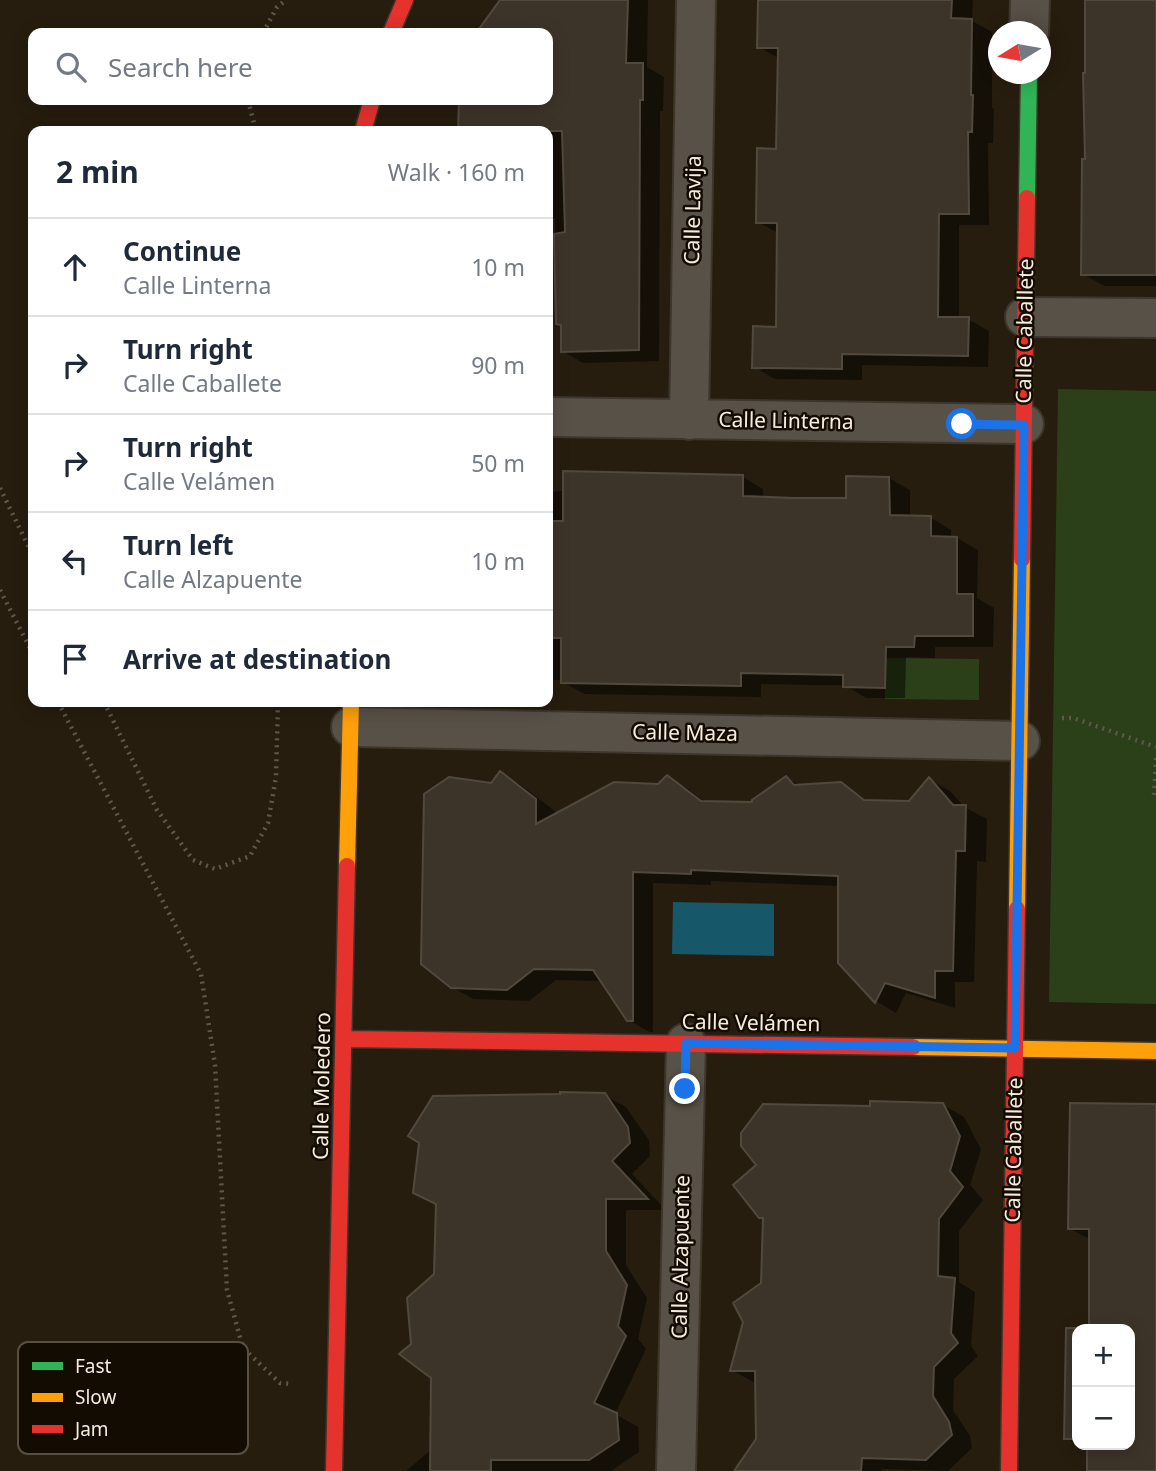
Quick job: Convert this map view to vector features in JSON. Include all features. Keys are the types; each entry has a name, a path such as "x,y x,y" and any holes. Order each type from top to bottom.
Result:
{"street":[{"path":"393,28 405,0"},
{"name":"Calle Lavija","path":"689,420 696,0"},
{"path":"1029,21 1030,0"},
{"name":"Calle Caballete","path":"1009,1471 1029,84"},
{"path":"364,126 371,105"},
{"path":"1026,317 1156,318"},
{"name":"Calle Linterna","path":"553,417 1024,425"},
{"name":"Calle Maza","path":"351,714 1020,741"},
{"name":"Calle Moledero","path":"334,1471 351,714"},
{"name":"Calle Velámen","path":"345,1039 1156,1051"},
{"name":"Calle Alzapuente","path":"676,1471 686,1043"}],"path":[{"path":"266,28 277,7 286,0"},
{"path":"249,105 255,126"},
{"path":"0,488 28,546"},
{"path":"0,590 28,644"},
{"path":"61,707 201,974 215,1065 227,1290 241,1342"},
{"path":"106,707 157,810 193,860 215,869 250,856 268,823 276,777 278,707"},
{"path":"1060,718 1073,718 1156,747"},
{"path":"1156,758 1156,799"},
{"path":"248,1353 280,1383 336,1388"}],"green space":[{"path":"1058,389 1156,391 1156,1004 1049,1002"},
{"path":"885,658 979,659 979,700 885,699"}],"water":[{"path":"673,902 774,904 774,956 672,954"}],"building":[{"path":"500,0 628,0 626,63 643,63 643,100 640,100 639,350 561,352 561,325 556,324 554,234 565,232 562,131 553,131 553,126 458,126 459,105 553,105 553,28 480,28"},
{"path":"758,0 952,0 951,18 972,19 972,132 968,132 969,214 939,214 938,317 969,317 968,356 842,354 842,369 752,368 753,326 776,327 777,223 756,223 757,148 776,149 778,48 757,48"},
{"path":"1085,0 1156,0 1156,275 1081,275 1082,159 1085,159"},
{"path":"563,471 743,475 743,496 794,498 846,498 846,476 889,477 890,515 931,516 931,536 957,537 957,594 973,594 973,636 915,636 914,647 886,647 885,688 843,687 843,675 741,673 741,686 561,683 561,638 553,638 553,521 563,521"},
{"path":"500,771 536,799 536,824 614,782 658,784 667,775 701,801 752,802 786,776 794,785 841,782 864,800 909,801 929,777 953,805 966,805 965,851 956,851 953,971 935,971 935,998 885,983 875,1003 838,963 838,876 691,870 691,874 633,872 633,1021 627,1021 593,970 534,969 507,990 451,988 421,964 424,794 449,777 491,783"},
{"path":"605,1093 628,1127 630,1143 612,1161 648,1199 606,1199 606,1251 627,1285 618,1326 626,1336 594,1403 617,1413 619,1440 589,1460 491,1460 491,1471 430,1471 431,1378 399,1354 411,1344 407,1298 434,1274 436,1204 413,1193 419,1143 408,1136 433,1096"},
{"path":"870,1101 943,1103 960,1136 950,1171 963,1187 939,1219 938,1276 955,1278 951,1333 958,1343 934,1367 933,1396 949,1422 952,1435 926,1460 862,1458 861,1471 734,1471 756,1439 755,1371 730,1371 743,1322 733,1303 761,1283 763,1218 759,1218 733,1185 756,1165 741,1146 741,1133 763,1104 870,1106"},
{"path":"1070,1103 1156,1104 1156,1471 1087,1471 1087,1450 1135,1450 1135,1324 1089,1324 1089,1229 1068,1229"},
{"path":"1066,1328 1072,1328 1072,1439 1064,1439"}],"traffic: fast":[{"path":"1027,198 1029,84"}],"traffic: slow":[{"path":"1017,909 1022,559"},
{"path":"347,866 351,707"},
{"path":"913,1047 1156,1051"}],"traffic: jam":[{"path":"393,28 405,0"},
{"path":"364,126 371,105"},
{"path":"1022,559 1027,198"},
{"path":"334,1471 347,866"},
{"path":"1009,1471 1017,909"},
{"path":"345,1039 913,1047"}],"route":[{"path":"685,1089 686,1043 1015,1048 1024,425 962,424"}]}
